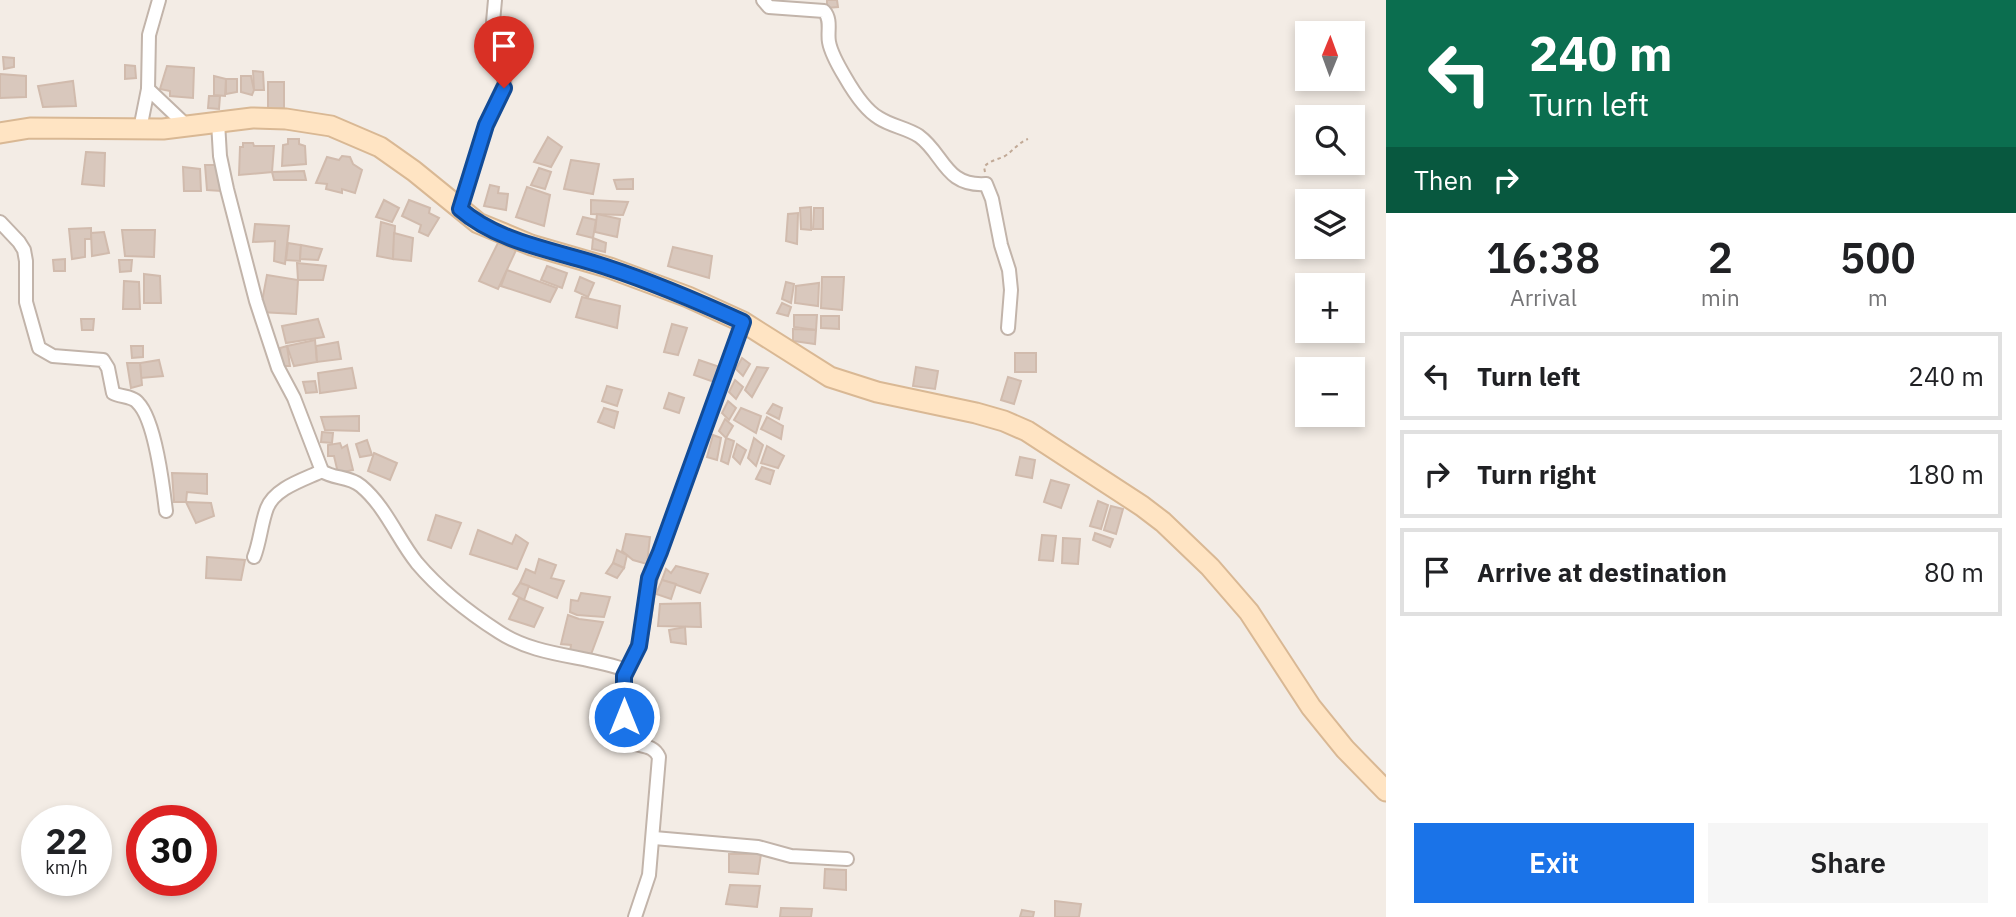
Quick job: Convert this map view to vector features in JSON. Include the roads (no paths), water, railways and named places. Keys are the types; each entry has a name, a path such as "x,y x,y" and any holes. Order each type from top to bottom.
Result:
{"main road":[{"path":"0,133 30,128 187,127 253,118 311,121 348,132 380,147 478,223 519,240 610,268 688,297 743,322 830,377 857,386 976,413 1027,431 1163,522 1210,567 1249,612 1311,707 1345,749 1386,791"}],"street":[{"path":"140,129 149,89 149,35 159,0"},
{"path":"460,209 486,125 504,88 505,58 493,22 495,0"},
{"path":"763,0 769,7 824,11 828,16 829,44 861,101 878,118 919,136 946,170 976,185 986,184 1009,270 1011,313 1008,328"},
{"path":"149,89 187,127"},
{"path":"218,122 226,189 256,301 278,368 322,471"},
{"path":"0,222 24,250 26,302 40,348 53,356 103,360 108,368 113,393 134,399 140,405 149,423 166,511"},
{"path":"635,917 649,875 659,757 651,747 630,743 624,737 624,676 635,659 639,646 652,568 743,322"},
{"path":"254,557 267,508 273,499 281,491 322,471 359,483 377,501 419,565 457,601 500,633 544,652 626,670"},
{"path":"654,838 758,846 791,856 847,859"}]}
